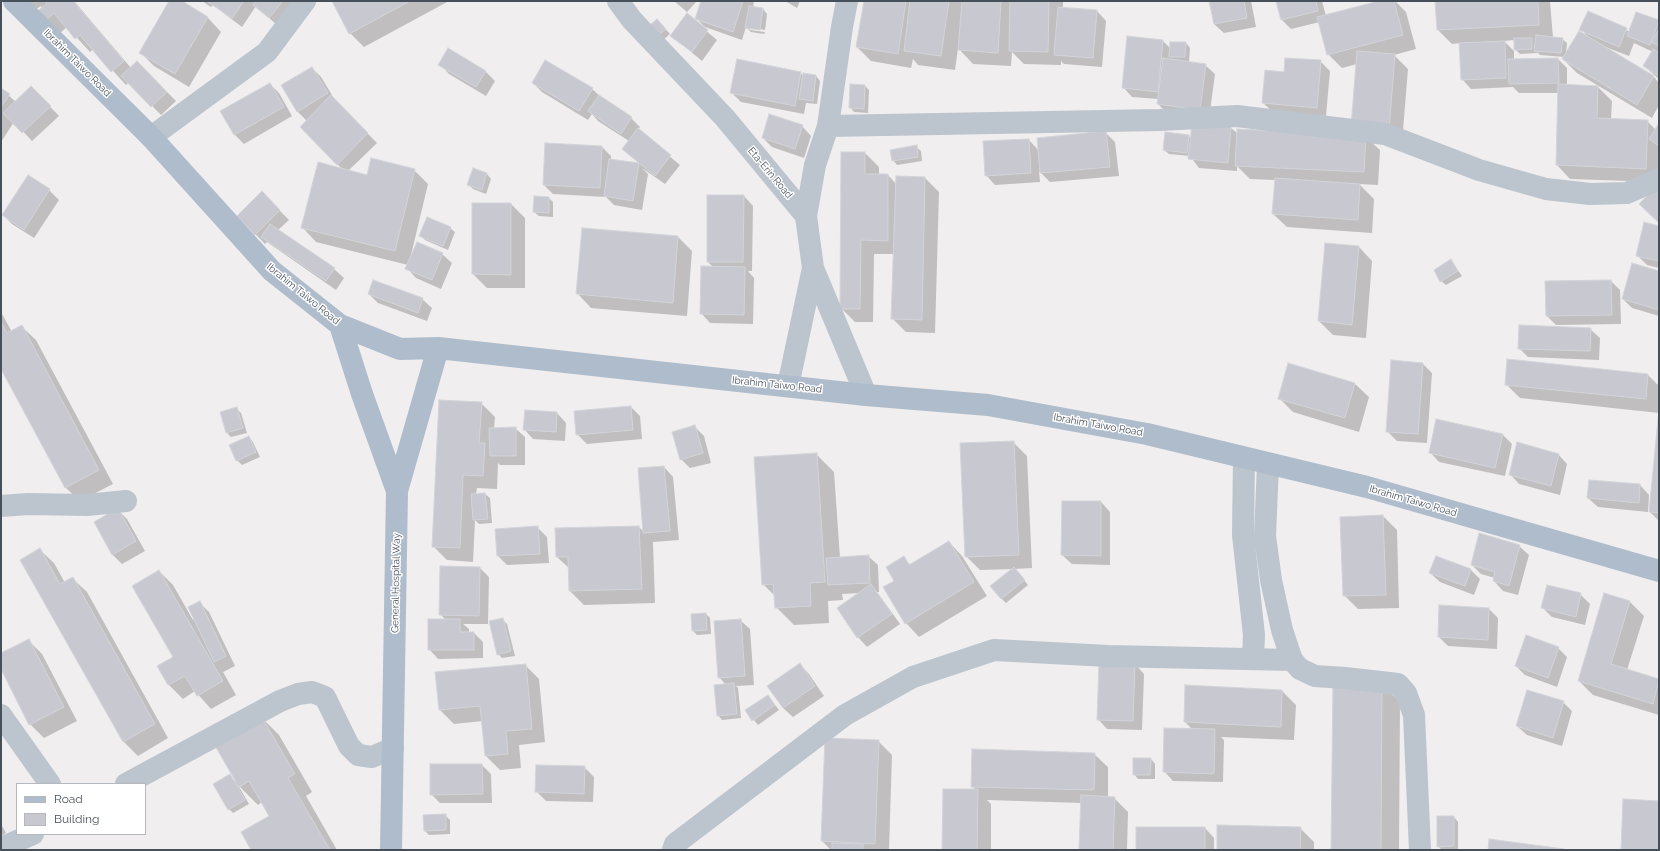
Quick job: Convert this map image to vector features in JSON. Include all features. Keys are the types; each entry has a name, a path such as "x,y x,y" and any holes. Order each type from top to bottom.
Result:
{"main road":[{"name":"Ibrahim Taiwo Road","path":"14,1 151,137 272,271 340,325 400,349 438,348 866,395 988,405 1147,434 1367,487 1659,571"},
{"name":"General Hospital Way","path":"340,325 362,394 398,491 391,850"},
{"path":"398,491 438,348"}],"street":[{"path":"151,137 267,52 305,1"},
{"name":"Eta-Erin Road","path":"618,1 632,20 725,118 806,216"},
{"path":"847,1 828,126 815,166 806,216 813,268 866,395"},
{"path":"828,126 1160,120 1237,116 1385,134 1479,170 1546,188 1590,194 1627,193 1659,179"},
{"path":"788,386 813,268"},
{"path":"1244,458 1243,535 1254,635 1253,659"},
{"path":"1268,464 1265,536 1271,580 1282,630 1292,660 1300,669 1315,676 1398,684 1406,693 1414,715 1420,850"},
{"path":"1,506 28,504 87,505 126,501"},
{"path":"673,850 675,844 845,715 913,677 994,650 1108,656 1292,660"},
{"path":"128,783 280,701 298,694 312,692 325,697 349,746 358,755 372,757 393,748"},
{"path":"1,715 49,783"},
{"path":"1,848 31,835"}],"building":[{"path":"45,1 73,1 124,61 111,72 80,35 75,39 54,13 46,20 38,11 47,3"},
{"path":"169,1 182,1 208,17 175,74 139,53"},
{"path":"244,1 232,18 208,2"},
{"path":"256,1 283,1 269,18 253,5"},
{"path":"332,1 410,1 349,34"},
{"path":"701,1 743,1 733,32 695,19"},
{"path":"864,1 906,1 898,54 856,47"},
{"path":"910,1 949,1 941,56 904,51"},
{"path":"962,1 1001,1 998,53 958,50"},
{"path":"1010,1 1049,1 1048,52 1009,51"},
{"path":"1209,1 1244,1 1247,18 1214,24"},
{"path":"1276,1 1316,1 1318,11 1281,20"},
{"path":"1379,1 1394,1 1403,35 1327,55 1317,17"},
{"path":"1435,1 1538,1 1539,25 1437,30"},
{"path":"749,6 763,8 760,30 745,28"},
{"path":"1058,7 1097,10 1093,58 1054,55"},
{"path":"1588,11 1627,28 1619,47 1579,30"},
{"path":"1636,12 1659,20 1650,45 1627,36"},
{"path":"687,13 708,30 692,52 670,36"},
{"path":"657,19 666,29 657,36 649,26"},
{"path":"1659,29 1659,46 1651,42"},
{"path":"1579,31 1654,76 1637,105 1562,59"},
{"path":"1536,35 1563,38 1561,53 1534,51"},
{"path":"1127,36 1163,40 1158,92 1122,88"},
{"path":"1514,38 1532,38 1532,49 1514,50"},
{"path":"1505,41 1506,78 1461,80 1459,43"},
{"path":"1170,42 1186,42 1185,57 1169,57"},
{"path":"448,48 486,71 476,87 438,65"},
{"path":"1653,49 1659,53 1659,76 1643,66"},
{"path":"1357,51 1395,54 1389,130 1351,127"},
{"path":"1163,58 1206,64 1200,110 1157,104"},
{"path":"1285,58 1321,60 1317,108 1262,103 1265,70 1284,72"},
{"path":"1558,58 1559,83 1509,84 1508,59"},
{"path":"737,59 801,72 795,106 730,93"},
{"path":"545,60 593,88 579,111 532,83"},
{"path":"137,61 167,92 151,107 121,76"},
{"path":"312,67 328,93 297,112 281,85"},
{"path":"803,73 816,75 813,101 799,99"},
{"path":"270,83 284,107 234,135 220,111"},
{"path":"850,84 865,85 864,109 849,108"},
{"path":"1558,84 1598,86 1597,118 1648,120 1646,169 1556,165"},
{"path":"31,86 51,106 22,133 3,113"},
{"path":"1,88 10,94 1,107"},
{"path":"331,95 368,133 337,165 300,127"},
{"path":"599,95 632,117 621,134 588,111"},
{"path":"769,114 803,125 795,149 762,138"},
{"path":"1192,123 1231,126 1228,163 1188,159"},
{"path":"1659,123 1659,146 1649,139"},
{"path":"638,128 671,155 655,176 622,149"},
{"path":"1237,129 1366,135 1364,172 1235,166"},
{"path":"1106,131 1110,167 1040,173 1037,138"},
{"path":"1165,132 1189,135 1187,153 1163,150"},
{"path":"1029,139 1031,173 985,176 983,141"},
{"path":"545,143 602,146 600,188 543,185"},
{"path":"917,145 918,157 892,161 890,150"},
{"path":"841,152 865,152 865,174 888,174 888,241 861,240 860,309 840,309"},
{"path":"371,158 415,169 395,251 301,228 318,162 367,175"},
{"path":"609,159 639,163 633,201 604,196"},
{"path":"473,168 487,173 482,190 467,185"},
{"path":"28,175 50,189 24,230 2,215"},
{"path":"896,176 925,177 922,320 891,319"},
{"path":"1275,178 1360,184 1358,220 1272,214"},
{"path":"1659,183 1659,223 1639,204"},
{"path":"262,191 280,210 255,235 237,216"},
{"path":"707,195 744,195 743,262 707,262"},
{"path":"534,196 549,197 549,213 533,212"},
{"path":"472,203 511,203 511,275 472,274"},
{"path":"427,217 451,227 443,246 419,236"},
{"path":"1644,222 1659,226 1659,261 1636,256"},
{"path":"270,224 335,268 326,281 261,237"},
{"path":"582,228 678,236 673,303 576,294"},
{"path":"417,242 443,253 432,280 405,269"},
{"path":"1325,243 1359,246 1352,325 1318,321"},
{"path":"1451,259 1458,271 1440,282 1434,270"},
{"path":"1632,263 1659,271 1659,310 1622,299"},
{"path":"701,266 745,267 744,315 700,314"},
{"path":"373,280 423,298 418,313 368,294"},
{"path":"1611,280 1612,315 1546,316 1545,281"},
{"path":"1,322 7,333 22,325 99,470 65,488 1,369"},
{"path":"1519,325 1591,328 1590,351 1518,349"},
{"path":"1507,359 1648,374 1646,399 1505,385"},
{"path":"1391,360 1423,363 1418,434 1386,432"},
{"path":"1288,363 1355,383 1345,418 1278,399"},
{"path":"439,400 482,402 479,443 485,443 483,476 463,475 460,548 432,547"},
{"path":"631,406 633,430 576,435 574,411"},
{"path":"237,407 243,428 226,433 220,412"},
{"path":"1659,409 1659,513 1649,512"},
{"path":"525,410 557,412 556,432 523,430"},
{"path":"1436,419 1503,434 1495,468 1429,453"},
{"path":"695,425 703,453 680,460 672,432"},
{"path":"516,427 516,456 490,456 489,428"},
{"path":"249,436 256,452 236,461 229,445"},
{"path":"1014,441 1019,555 965,557 960,443"},
{"path":"1517,442 1559,454 1551,486 1509,475"},
{"path":"817,453 825,582 810,583 811,606 775,608 773,584 762,585 754,457"},
{"path":"664,466 670,531 643,533 638,468"},
{"path":"1589,480 1640,484 1639,503 1587,498"},
{"path":"485,493 488,519 473,520 471,494"},
{"path":"1062,501 1101,501 1101,556 1061,555"},
{"path":"118,508 136,541 112,555 94,522"},
{"path":"1383,515 1386,595 1343,596 1340,517"},
{"path":"538,526 540,554 497,556 495,529"},
{"path":"639,526 642,589 569,591 568,557 556,557 555,528"},
{"path":"1479,533 1520,545 1509,586 1493,581 1495,572 1471,565"},
{"path":"949,541 974,582 905,624 883,587 894,581 886,567 904,556 909,565"},
{"path":"40,548 60,584 73,577 155,724 123,742 20,560"},
{"path":"869,555 870,583 828,585 826,558"},
{"path":"1436,556 1471,569 1465,586 1429,573"},
{"path":"440,566 480,567 479,616 439,615"},
{"path":"1014,567 1025,580 1001,599 990,586"},
{"path":"159,570 223,681 197,696 185,676 168,685 157,666 173,657 132,586"},
{"path":"871,584 892,614 857,638 837,608"},
{"path":"1547,585 1581,593 1576,617 1541,608"},
{"path":"1604,593 1630,601 1611,664 1659,679 1653,704 1578,681"},
{"path":"200,601 226,656 214,662 188,607"},
{"path":"1439,605 1489,608 1488,640 1438,637"},
{"path":"706,613 707,630 692,631 691,614"},
{"path":"503,618 511,651 497,655 489,621"},
{"path":"428,619 460,619 460,632 474,632 474,650 428,650"},
{"path":"741,619 745,676 718,678 714,621"},
{"path":"1526,635 1559,647 1548,678 1515,666"},
{"path":"29,639 64,707 29,725 1,669 1,653"},
{"path":"1099,662 1135,663 1133,721 1097,720"},
{"path":"800,663 815,686 783,708 767,686"},
{"path":"526,664 532,729 506,731 508,754 485,756 480,706 439,710 435,672"},
{"path":"1333,682 1382,683 1381,850 1331,850"},
{"path":"734,683 737,714 717,716 714,685"},
{"path":"1185,685 1282,690 1281,727 1184,722"},
{"path":"1527,690 1564,701 1553,738 1516,726"},
{"path":"768,695 775,705 752,721 745,710"},
{"path":"261,716 295,774 288,778 330,850 251,850 241,832 269,816 249,781 239,787 214,744"},
{"path":"1164,728 1215,729 1214,774 1163,772"},
{"path":"825,738 879,740 875,844 821,841"},
{"path":"972,749 1095,753 1094,790 971,787"},
{"path":"1133,758 1151,758 1150,775 1133,775"},
{"path":"430,764 482,764 483,794 430,795"},
{"path":"536,765 585,766 584,794 535,792"},
{"path":"230,774 245,800 228,810 213,784"},
{"path":"943,789 978,789 977,850 942,850"},
{"path":"1081,795 1115,797 1113,850 1079,850"},
{"path":"1623,799 1659,801 1659,850 1621,850"},
{"path":"446,814 446,830 424,831 423,815"},
{"path":"1437,816 1454,816 1454,846 1437,847"},
{"path":"1217,825 1301,827 1300,850 1217,850"},
{"path":"1136,827 1205,827 1205,850 1136,850"},
{"path":"1489,839 1564,849 1564,850 1488,850"},
{"path":"832,843 863,844 863,850 832,850"}]}
